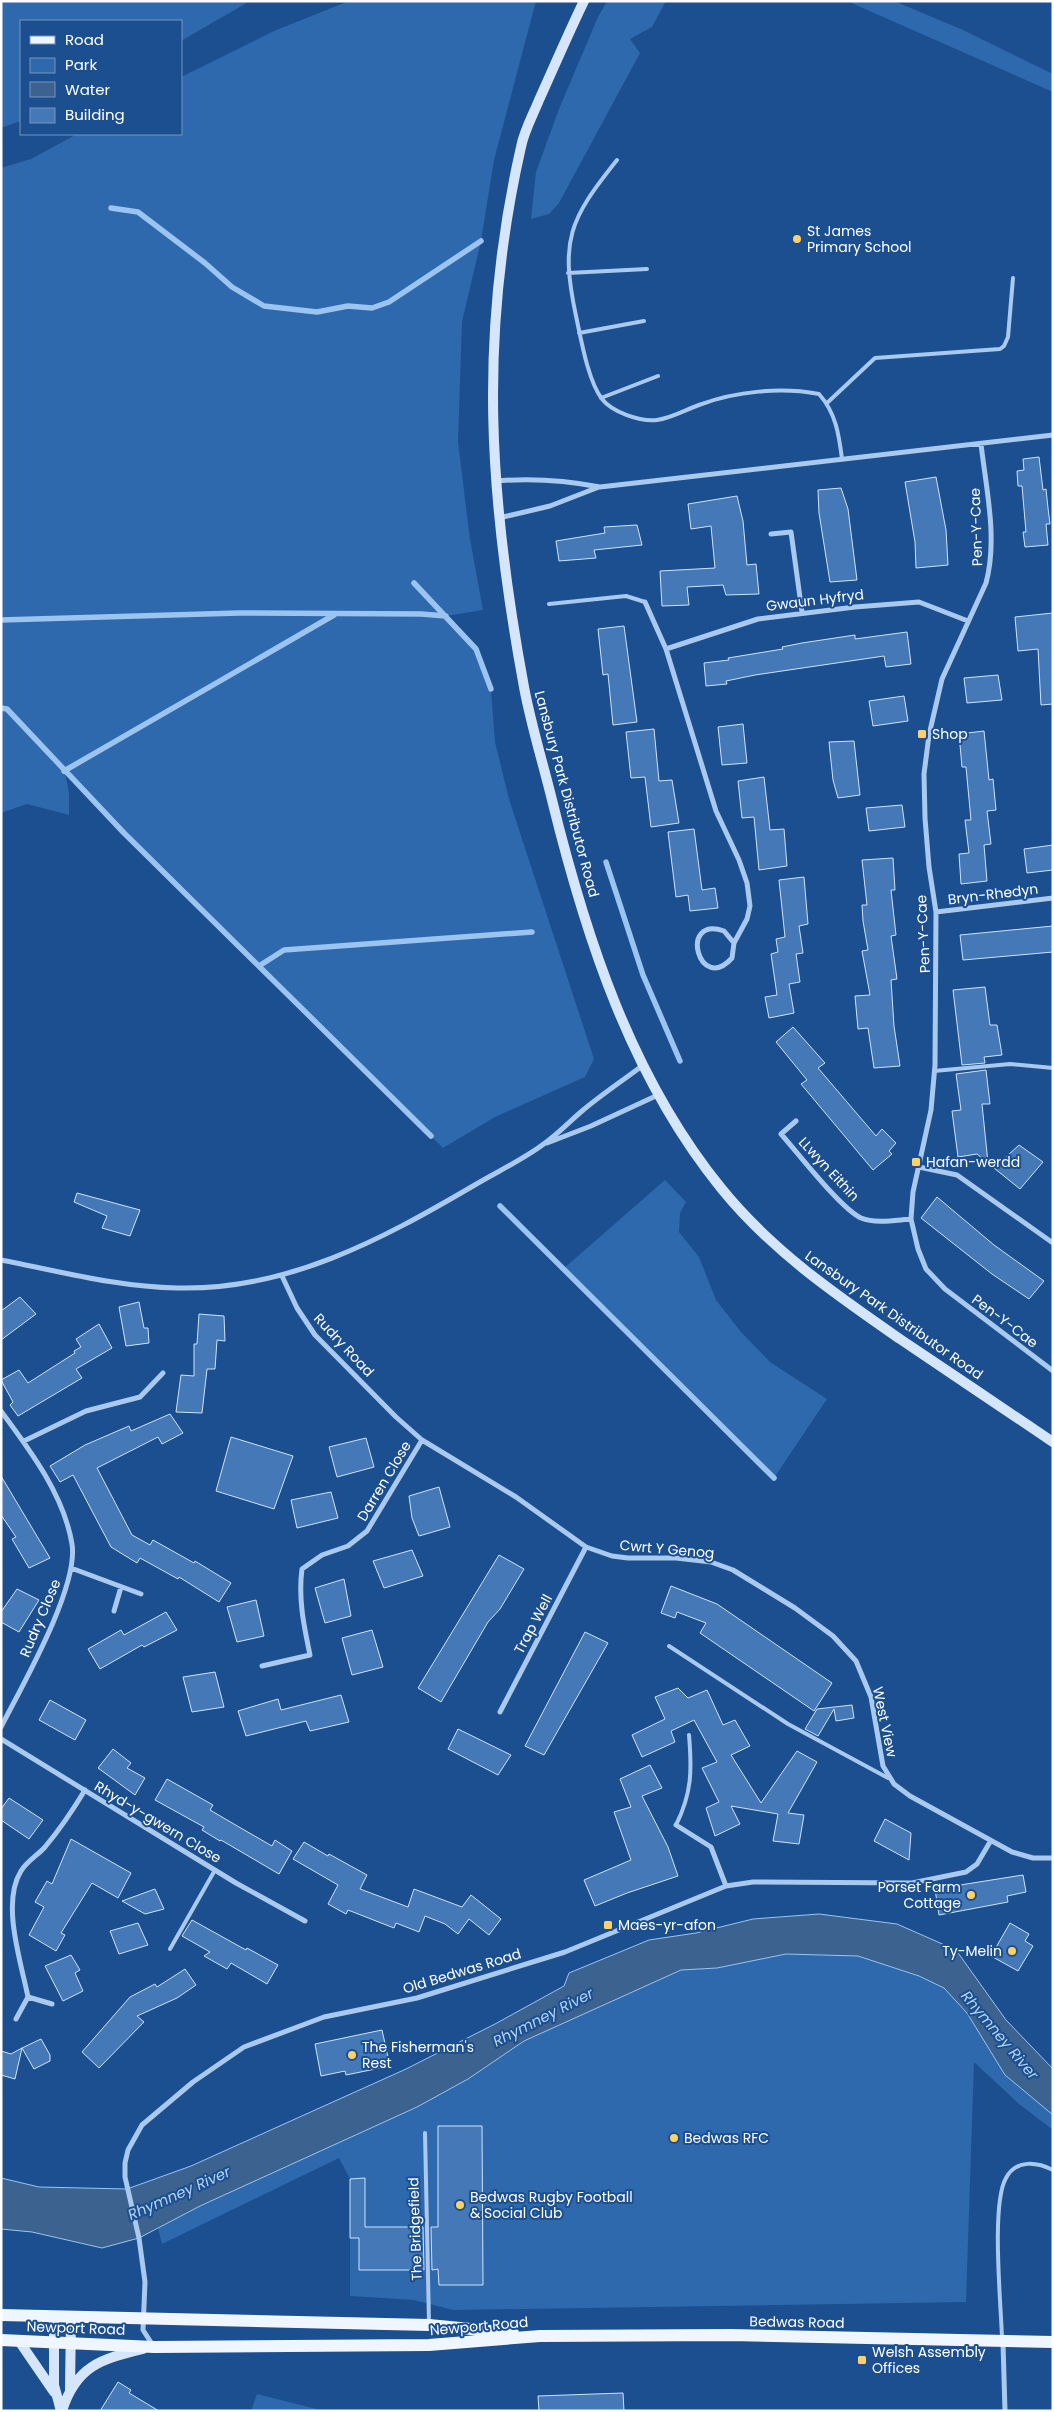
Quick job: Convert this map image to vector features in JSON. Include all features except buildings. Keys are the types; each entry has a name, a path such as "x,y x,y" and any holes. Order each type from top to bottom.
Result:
{"main road":[{"name":"Newport Road","path":"1,2315 54,2318 143,2318 429,2325 540,2336"},
{"name":"Bedwas Road","path":"540,2336 731,2335 1053,2342"},
{"name":"Newport Road","path":"1,2340 154,2347 429,2345 540,2336"}],"street":[{"name":"Lansbury Park Distributor Road","path":"584,1 566,37 522,141 498,273 492,346 491,414 502,554 525,690 567,861 612,999 642,1066 685,1139 722,1189 758,1229 792,1260 846,1301 1053,1442"},
{"path":"495,481 548,479 600,486 1053,435"},
{"name":"Pen-Y-Cae","path":"981,444 990,558 986,583 942,679 924,774 927,848 936,912 934,1071 931,1110 913,1192 911,1219 918,1249 926,1269 945,1289 1053,1371"},
{"path":"499,518 556,505 600,486"},
{"path":"771,534 791,532 802,612"},
{"path":"645,602 666,650 716,812 739,860 747,884 750,906 747,919 734,944 732,958 722,966 710,966 700,959 697,954 698,941 701,936 712,929 724,931 729,935 734,944"},
{"name":"Gwaun Hyfryd","path":"666,650 758,619 802,612 908,602 927,604 968,621"},
{"name":"Bryn-Rhedyn","path":"936,912 1053,898"},
{"path":"544,1144 583,1110 642,1066"},
{"path":"1,1260 117,1283 170,1288 228,1286 282,1276 323,1262 383,1236 544,1144 591,1126 658,1095"},
{"name":"LLwyn Eithin","path":"796,1120 781,1134 847,1208 862,1218 883,1221 911,1219"},
{"path":"919,1167 957,1175 1053,1244"},
{"name":"Rudry Road","path":"282,1276 297,1308 315,1335 396,1417 422,1440 516,1497 586,1547"},
{"path":"24,1441 86,1411 140,1397 163,1373"},
{"name":"Rudry Close","path":"1,1411 24,1441 59,1502 72,1545 72,1568 53,1624 1,1727"},
{"name":"Darren Close","path":"262,1666 310,1655 301,1609 300,1588 302,1569 322,1555 348,1546 367,1531 422,1440"},
{"name":"Cwrt Y Genog","path":"586,1547 612,1556 628,1558 676,1558 711,1562 744,1577"},
{"name":"Trap Well","path":"500,1712 586,1547"},
{"path":"72,1568 141,1594"},
{"name":"West View","path":"744,1577 813,1621 847,1649 856,1661 870,1697 881,1757 888,1778 910,1796 990,1842 1022,1856 1053,1858"},
{"path":"114,1611 121,1587"},
{"name":"Rhyd-y-gwern Close","path":"1,1739 215,1870 305,1921"},
{"path":"16,2019 28,1997 12,1919 13,1887 22,1869 44,1848 69,1816 85,1790"},
{"path":"676,1825 711,1847 726,1886"},
{"name":"Old Bedwas Road","path":"143,2318 145,2282 139,2238 127,2189 125,2163 128,2150 142,2125 192,2082 244,2047 324,2017 417,1998 565,1952 726,1886 753,1882 912,1883 966,1872 976,1864 990,1842"},
{"path":"28,1997 52,2004"},
{"path":"54,2318 54,2393"},
{"path":"70,2391 71,2318"},
{"path":"62,2411 70,2391 82,2375 99,2361 154,2347 146,2337 143,2318"},
{"path":"20,2341 54,2393 62,2411"},
{"path":"1003,2342 1005,2411"}],"lane":[{"path":"617,160 590,194 576,218 570,240 568,273 580,333 593,381 601,398 610,407 625,414 655,420 681,413 700,404 754,393 807,392 819,394 827,403 837,427 842,459"},
{"path":"568,273 647,269"},
{"path":"827,403 875,358 1000,349 1004,346 1008,337 1013,278"},
{"path":"580,333 644,321"},
{"path":"601,398 658,376"},
{"path":"549,604 626,596 645,602"},
{"path":"934,1071 1010,1064 1053,1068"},
{"path":"669,1646 712,1676 788,1724 888,1778"},
{"path":"676,1825 685,1806 690,1786 692,1772 690,1735"},
{"path":"170,1950 215,1870"},
{"name":"The Bridgefield","path":"425,2133 429,2325"},
{"path":"1003,2342 998,2210 1002,2186 1006,2176 1025,2163 1044,2165 1053,2170"}],"green space":[{"path":"1,1 250,1 182,40 182,20 20,20 20,121 1,128"},
{"path":"349,1 536,1 494,160 481,241 462,322 458,442 470,539 483,610 446,616 476,649 491,689 495,742 509,799 594,1059 585,1077 495,1117 443,1148 124,833 65,772 69,793 69,815 27,804 1,813 1,168 31,159 75,135 182,135 182,77 274,31"},
{"path":"607,1 666,1 652,27 630,39 640,53 559,203 549,214 531,219 536,172 559,109 598,17"},
{"path":"847,1 894,1 963,30 1053,74 1053,92"},
{"path":"665,1180 686,1202 680,1213 679,1232 699,1257 716,1300 741,1332 770,1362 827,1399 774,1478 563,1269"},
{"name":"Bedwas RFC","path":"786,1954 858,1956 919,1976 944,1988 967,2013 1005,2075 1053,2115 1053,2130 1019,2104 974,2062 966,2302 453,2310 414,2300 350,2296 350,2179 339,2158 162,2244 158,2228 200,2206 417,2107 468,2079 524,2041 681,1970 717,1968"},
{"path":"257,2394 324,2411 251,2411"}],"water":[{"name":"Rhymney River","path":"819,1914 897,1924 956,1950 1006,2020 1053,2069 1053,2115 1005,2075 967,2013 944,1988 919,1976 858,1956 786,1954 717,1968 681,1970 524,2041 468,2079 417,2107 200,2206 139,2238 102,2248 32,2232 1,2229 1,2178 39,2187 127,2189 191,2166 406,2069 495,2024 564,1986 569,1973 649,1940 696,1933 753,1919"}],"waterway":[{"path":"111,208 138,212 205,263 232,287 264,306 317,312 348,306 372,308 389,302 481,241"},
{"path":"414,583 476,649 491,689"},
{"path":"1,620 239,613 421,614 446,616"},
{"path":"64,771 334,615"},
{"path":"1,708 7,709 124,833 431,1136"},
{"path":"606,862 643,975 680,1061"},
{"path":"259,966 284,950 532,932"},
{"path":"500,1206 774,1478"}],"place":[{"name":"St James Primary School","path":"797,239"},
{"name":"Shop","path":"922,734"},
{"name":"Hafan-werdd","path":"916,1162"},
{"name":"Porset Farm Cottage","path":"971,1895"},
{"name":"Maes-yr-afon","path":"608,1925"},
{"name":"Ty-Melin","path":"1012,1951"},
{"name":"The Fisherman's Rest","path":"352,2055"},
{"name":"Bedwas RFC","path":"674,2138"},
{"name":"Bedwas Rugby Football & Social Club","path":"460,2205"},
{"name":"Welsh Assembly Offices","path":"862,2360"}]}
